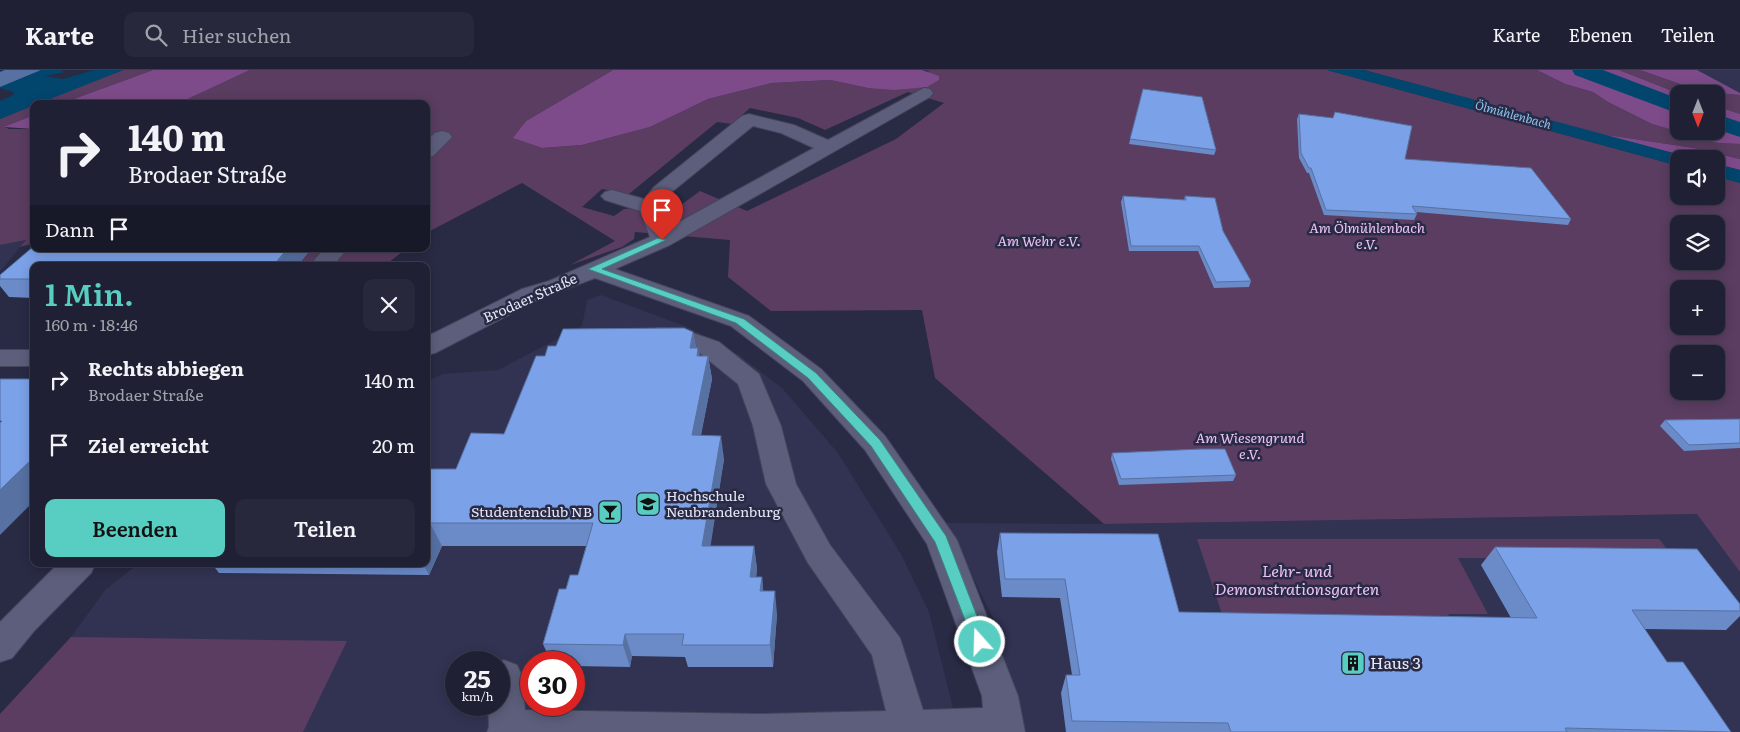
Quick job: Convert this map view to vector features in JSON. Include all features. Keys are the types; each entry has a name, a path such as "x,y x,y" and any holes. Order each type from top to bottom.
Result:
{"street":[{"name":"Brodaer Straße","path":"430,345 531,294 557,286 662,240 924,93"},
{"path":"649,206 661,191 750,120 787,128 829,148"},
{"path":"430,148 442,138"},
{"path":"612,196 649,206"},
{"path":"649,206 662,240"},
{"path":"324,262 333,252"},
{"path":"506,716 507,730 726,732 909,727 1006,729 1000,696 941,540 875,443 812,375 740,321 593,269"},
{"path":"628,336 681,337 710,348 750,380 767,426 781,484 819,554 888,649 909,727"},
{"path":"0,358 30,358"},
{"path":"0,646 76,567"}],"shaded area":[{"path":"153,70 250,70 186,100 71,100"},
{"path":"613,70 922,70 939,76 939,80 927,87 895,90 868,88 830,80 772,83 708,99 650,127 582,145 542,148 513,138 526,121"},
{"path":"1537,70 1619,70 1670,90 1670,129 1652,124 1608,102 1593,92 1565,84"},
{"path":"1640,70 1697,70 1740,93 1740,95 1725,94 1725,85 1683,85"},
{"path":"1697,70 1740,70 1740,93 1725,85"},
{"path":"1725,109 1740,114 1740,144 1718,143 1708,140 1725,140"},
{"path":"30,117 30,129 4,127"},
{"path":"1594,133 1702,150 1670,150 1670,152"},
{"path":"1725,155 1740,159 1740,170 1725,166"},
{"path":"26,240 20,247 0,272 0,245"},
{"name":"Hochschule Neubrandenburg","path":"601,295 690,328 739,355 783,389 838,453 901,554 929,612 959,732 0,732 0,714 71,637 106,589 134,567 430,567 430,380 442,374 498,370 582,326 587,300"},
{"path":"1698,514 1740,572 1740,732 1015,732 997,626 946,523 1104,524"}],"green space":[{"path":"123,70 153,70 71,100 45,100"},
{"path":"250,70 613,70 526,121 514,138 542,148 582,145 650,127 708,99 772,83 830,80 868,88 930,71 922,70 1327,70 1670,164 1670,205 1725,205 1725,179 1740,183 1740,572 1697,514 1104,524 935,378 922,310 771,311 728,277 730,240 635,232 634,239 622,247 570,265 615,241 522,183 430,231 430,100 186,100","holes":["908,92 944,103 896,139 747,211 700,191 681,205 624,209 614,216 582,207 602,189 629,194 717,122 732,124 750,108 798,118 825,130"]},
{"path":"1364,70 1537,70 1565,84 1593,92 1608,102 1652,124 1670,129 1670,140 1708,140 1718,143 1740,144 1740,159 1725,155 1725,150 1702,150 1594,133"},
{"path":"1619,70 1640,70 1683,85 1670,85 1670,90"},
{"path":"1725,94 1740,95 1740,114 1725,109"},
{"path":"30,106 30,117 5,127 9,129 30,129 30,244 20,247 26,240 0,245 0,119"},
{"path":"50,252 402,252 389,262 38,262"},
{"name":"Lehr- und Demonstrationsgarten","path":"1197,539 1659,539 1675,559 1458,558 1488,614 1448,614 1451,620 1224,620"},
{"path":"71,637 347,641 303,732 0,732 0,714"}],"water":[{"path":"60,70 65,72 45,76 63,79 94,70 123,70 48,100 30,100 30,107 0,119 0,101 13,95 14,92 0,88 0,71"},
{"name":"Ölmühlenbach","path":"1327,70 1364,70 1670,152 1670,164"},
{"path":"1725,166 1740,170 1740,183 1725,179"}],"building":[{"path":"1143,89 1202,97 1216,150 1130,139"},
{"path":"1335,112 1412,126 1405,159 1531,168 1571,219 1412,206 1417,214 1326,210 1311,168 1309,168 1301,153 1299,114 1333,118"},
{"path":"1123,196 1186,200 1185,196 1215,198 1223,231 1251,281 1216,282 1199,246 1131,246"},
{"path":"30,249 30,252 285,252 276,262 30,262 30,279 0,279 0,275"},
{"path":"684,328 693,332 690,348 698,348 697,356 708,356 692,435 721,436 702,546 754,546 750,577 762,577 760,591 775,591 770,645 682,645 684,634 625,634 623,645 543,644 559,589 566,589 570,575 578,575 593,523 430,523 430,469 456,469 471,433 504,434 536,356 545,356 548,346 556,346 563,329"},
{"path":"0,379 30,379 30,461 0,490 0,423 2,421 0,421"},
{"path":"1740,419 1740,443 1689,445 1665,420"},
{"path":"1225,449 1236,475 1121,479 1112,453"},
{"name":"Haus 3","path":"1000,533 1158,534 1179,612 1537,618 1495,547 1697,549 1740,604 1740,611 1632,610 1667,662 1683,662 1731,732 1565,728 1567,732 1231,732 1228,723 1072,721 1066,675 1080,675 1065,579 1005,579"}],"waterway":[{"path":"1583,70 1670,104"},
{"path":"1725,124 1740,130"}],"place":[{"name":"Hochschule Neubrandenburg","path":"648,504"},
{"name":"Studentenclub NB","path":"610,512"},
{"name":"Haus 3","path":"1353,663"}],"route":[{"path":"662,240 593,269 740,321 812,375 875,443 941,540 980,642"}],"park label":[{"name":"Am Ölmühlenbach e.V.","path":"1367,236"},
{"name":"Am Wehr e.V.","path":"1039,241"},
{"name":"Am Wiesengrund e.V.","path":"1250,446"}]}
